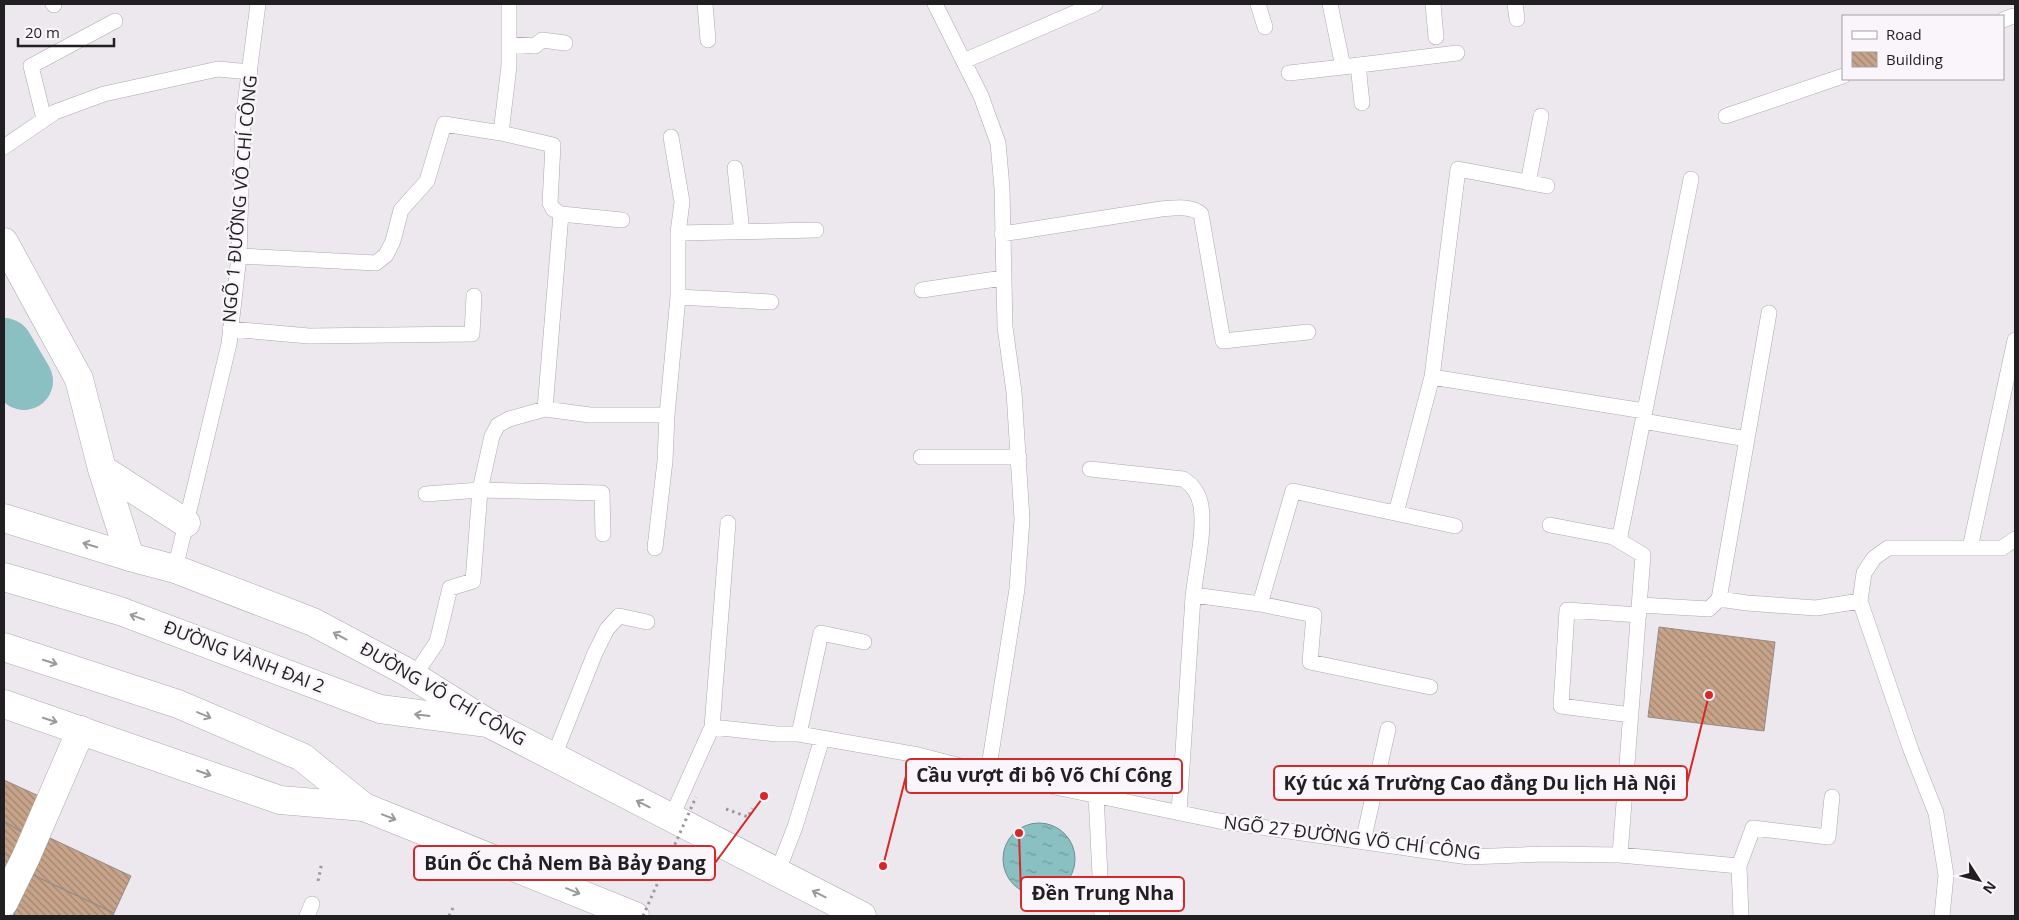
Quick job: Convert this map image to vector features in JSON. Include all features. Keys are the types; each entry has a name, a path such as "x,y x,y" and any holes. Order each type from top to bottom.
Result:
{"main road":[{"path":"4,242 79,379 102,469 130,557"},
{"path":"102,469 186,523"},
{"name":"ĐƯỜNG VÕ CHÍ CÔNG","path":"10,516 130,557 175,569 314,622 414,676 488,723 862,916"},
{"name":"ĐƯỜNG VÀNH ĐAI 2","path":"4,577 120,611 380,709 488,723"},
{"path":"4,647 178,704 302,758 364,807"},
{"path":"4,704 280,800 364,807 635,916"},
{"path":"4,902 26,857 80,730"}],"lane":[{"name":"NGÕ 1 ĐƯỜNG VÕ CHÍ CÔNG","path":"175,569 229,344 239,256 243,120 258,4"},
{"path":"501,132 509,66 509,4"},
{"path":"705,4 708,40"},
{"path":"712,727 777,734 799,734 918,756 988,773 1017,589 1022,519 1014,392 1005,327 1002,188 998,143 981,96 935,4"},
{"path":"964,61 1096,4"},
{"path":"1258,4 1265,27"},
{"path":"1330,4 1362,103"},
{"path":"1433,4 1436,37"},
{"path":"44,119 31,66 115,21"},
{"path":"509,44 535,46 542,40 565,42"},
{"path":"1289,73 1457,53"},
{"path":"4,147 55,112 104,94 218,69 250,72"},
{"path":"1726,116 1842,76"},
{"path":"1528,183 1541,116"},
{"path":"239,256 364,264 376,263 386,255 393,241 401,210 427,181 444,124 501,132 553,145 550,203 553,209 561,214 622,220"},
{"path":"655,548 665,461 678,297 678,233 682,202 671,137"},
{"path":"735,168 742,232"},
{"path":"1396,513 1432,377 1458,169 1546,186"},
{"path":"1550,525 1613,537 1620,536 1622,532 1691,179"},
{"path":"1002,234 1161,209 1184,208 1196,210 1201,214 1223,341 1308,332"},
{"path":"545,409 561,214"},
{"path":"678,233 816,230"},
{"path":"922,290 1003,278"},
{"path":"230,329 309,336 472,334 474,296"},
{"path":"678,297 771,302"},
{"path":"1631,715 1561,706 1567,610 1709,609 1719,599 1769,313"},
{"path":"1970,548 2015,340"},
{"path":"1432,377 1644,416 1747,439"},
{"path":"414,676 437,642 450,588 473,581 480,490 492,436 498,425 509,419 545,409 590,415 668,415"},
{"path":"920,458 1019,458"},
{"path":"1090,469 1183,479 1191,484 1196,491 1201,505 1202,519 1194,595 1179,813"},
{"path":"426,494 480,490 602,493 603,534"},
{"path":"1260,604 1293,491 1454,526"},
{"path":"671,818 712,727 728,523"},
{"path":"1613,537 1643,555 1620,855"},
{"path":"1942,916 1946,875 1936,813 1911,750 1860,601 1864,573 1874,558 1888,548 2002,548 2015,539"},
{"path":"1194,595 1260,604 1314,615 1310,662 1430,687"},
{"path":"1719,599 1747,604 1816,608 1860,601"},
{"path":"554,756 595,652 607,629 618,616 647,622"},
{"path":"799,734 822,633 864,642"},
{"path":"1363,842 1388,729"},
{"path":"778,873 795,826 822,738"},
{"name":"NGÕ 27 ĐƯỜNG VÕ CHÍ CÔNG","path":"988,773 1219,821 1469,857 1544,854 1620,855 1740,866"},
{"path":"1096,794 1102,916"},
{"path":"1741,916 1740,866 1754,828 1828,837 1832,797"}],"path":[{"path":"643,916 696,798 705,801"},
{"path":"722,807 748,817 752,808"},
{"path":"449,916 454,908"}],"water":[{"path":"1039,823 1059,829 1069,839 1075,859 1069,879 1059,889 1039,895 1019,889 1009,879 1003,859 1009,839 1019,829"}],"building":[{"path":"1659,627 1775,642 1764,731 1648,717"},
{"path":"4,780 41,797 23,833 4,821"},
{"path":"4,821 23,833 10,857 4,853"},
{"path":"50,838 131,876 114,913 33,875"},
{"path":"4,853 10,857 4,870"},
{"path":"33,875 114,913 113,916 13,916"}],"waterway":[{"path":"4,347 24,381"}],"place":[{"name":"Ký túc xá Trường Cao đẳng Du lịch Hà Nội","path":"1709,695"},
{"name":"Bún Ốc Chả Nem Bà Bảy Đang","path":"764,796"},
{"name":"Đền Trung Nha","path":"1019,833"},
{"name":"Cầu vượt đi bộ Võ Chí Công","path":"883,866"}]}
